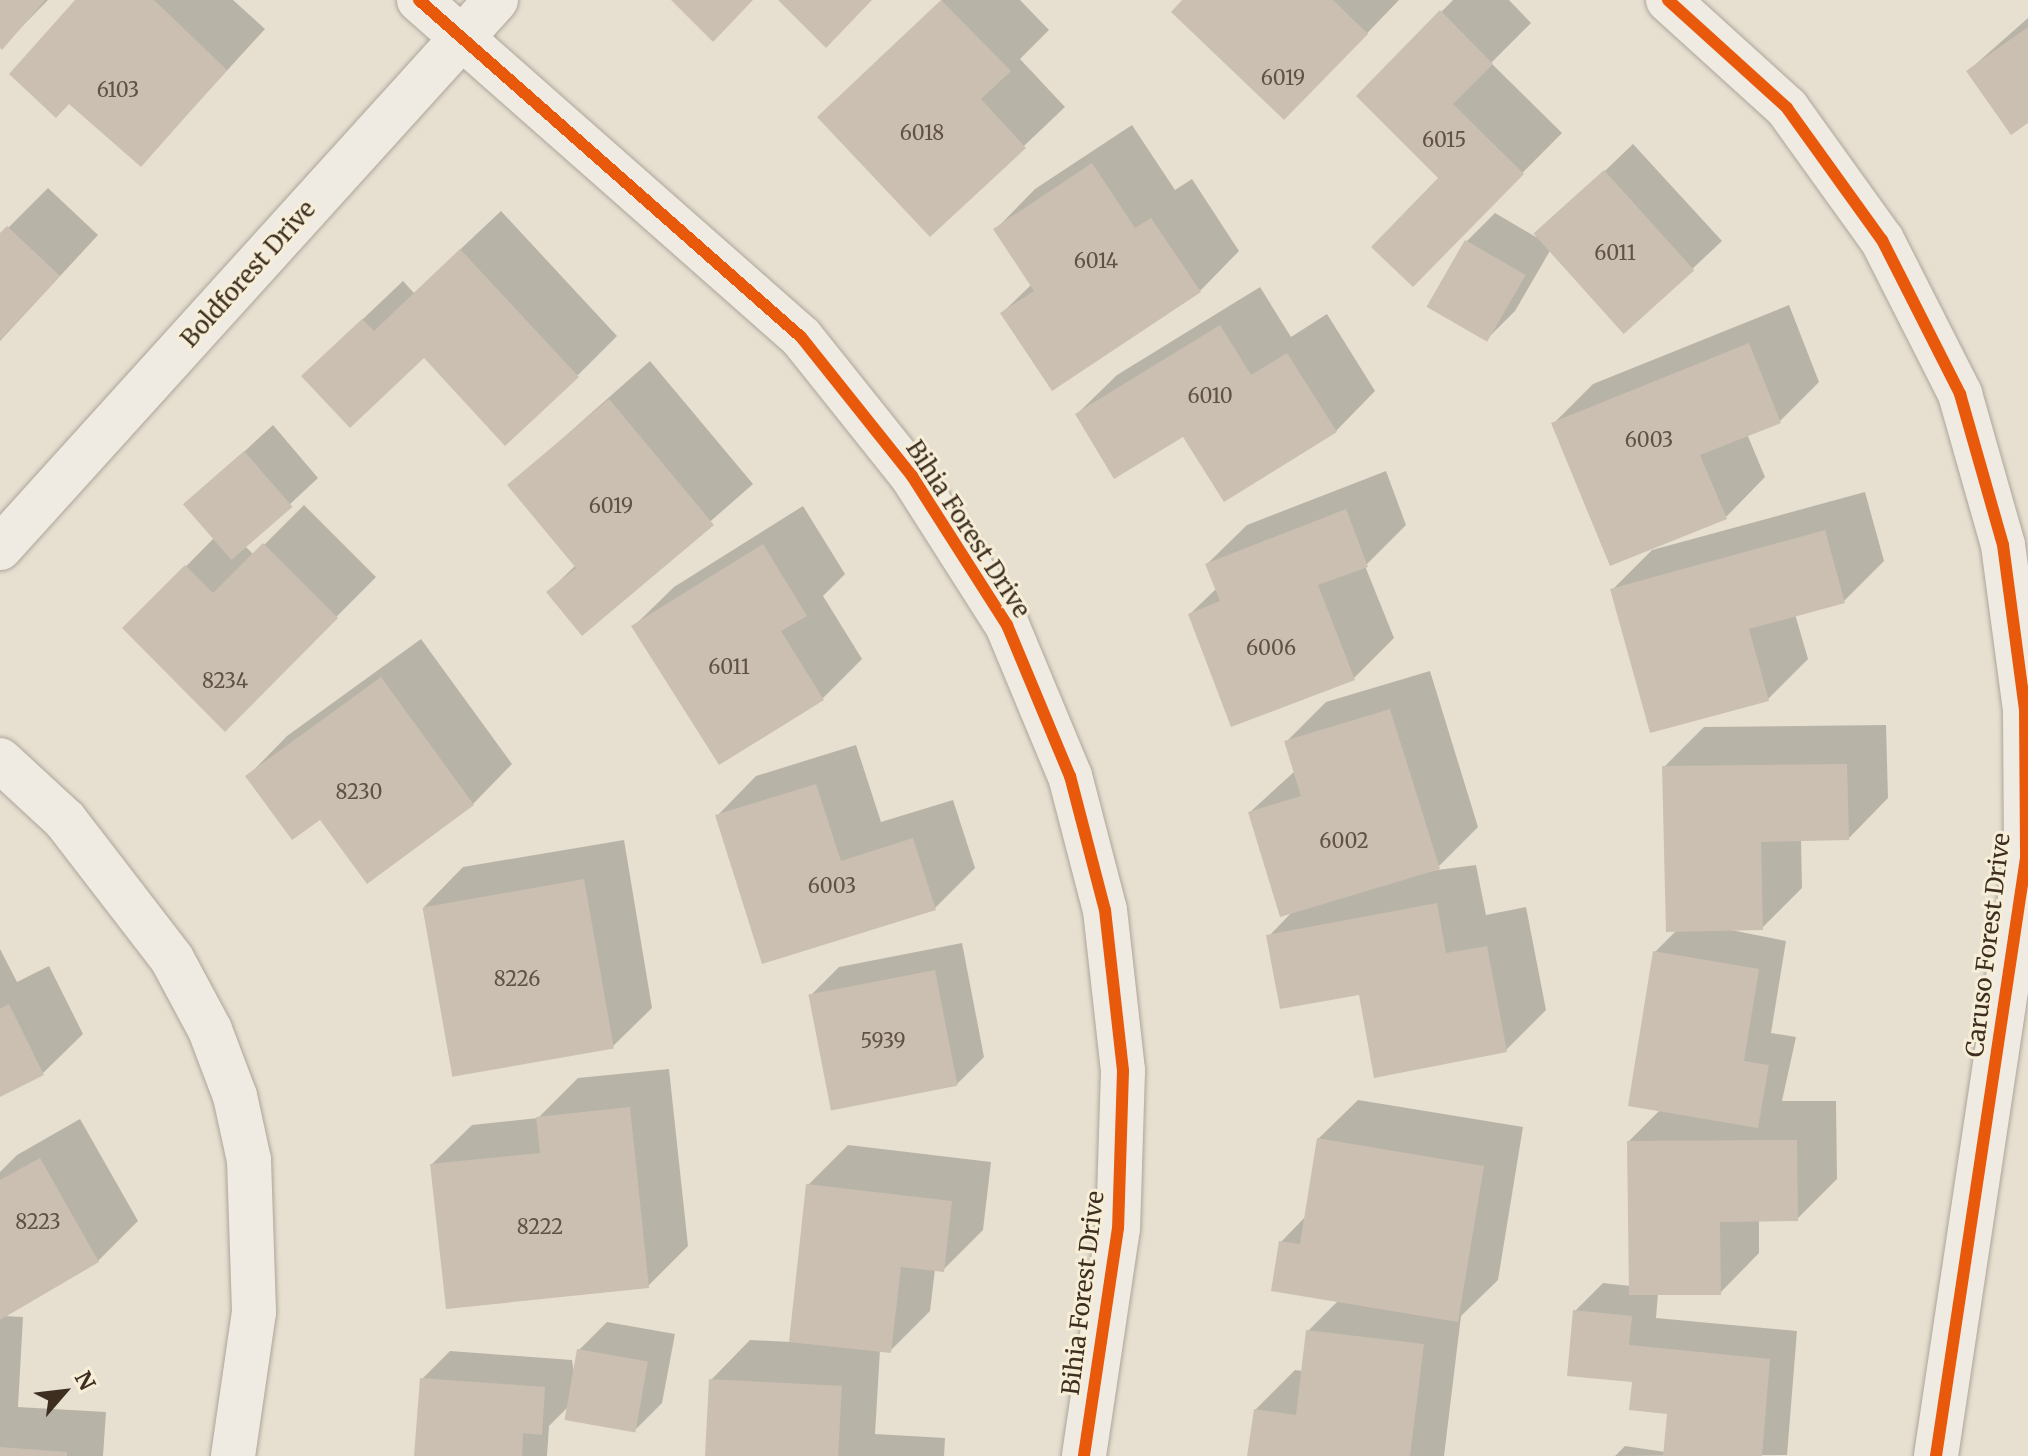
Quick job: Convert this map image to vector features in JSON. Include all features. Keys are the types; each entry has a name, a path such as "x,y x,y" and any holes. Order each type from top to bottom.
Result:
{"street":[{"name":"Bihia Forest Drive","path":"419,0 801,337 912,476 1007,625 1070,776 1105,910 1123,1071 1118,1228 1084,1456"},
{"name":"Boldforest Drive","path":"0,548 496,0"},
{"name":"Caruso Forest Drive","path":"1668,0 1787,108 1882,240 1960,394 2003,545 2025,709 2026,858 1936,1456"},
{"path":"0,760 65,820 172,959 210,1030 235,1096 249,1160 254,1297 233,1456"}],"building":[{"path":"0,0 45,0 2,50 0,48"},
{"path":"75,0 154,0 227,70 141,167 69,104 56,118 9,74"},
{"path":"671,0 753,0 713,42"},
{"path":"778,0 872,0 826,48"},
{"path":"941,0 1011,71 981,99 1026,148 930,237 817,117"},
{"path":"1182,0 1333,0 1368,34 1284,120 1171,12"},
{"path":"1440,10 1493,64 1453,104 1524,174 1413,287 1371,247 1438,178 1356,96"},
{"path":"2028,27 2028,123 2011,135 1966,71"},
{"path":"1092,163 1135,228 1151,218 1201,292 1052,391 1000,313 1034,291 993,229"},
{"path":"1604,170 1694,270 1624,334 1533,234"},
{"path":"7,226 60,276 0,340 0,233"},
{"path":"1465,240 1526,275 1487,342 1426,307"},
{"path":"460,249 579,377 505,446 424,358 350,428 301,376 362,319 374,331"},
{"path":"1220,325 1251,375 1287,353 1337,432 1224,502 1183,437 1114,479 1075,414"},
{"path":"1749,343 1781,423 1700,455 1727,519 1610,566 1551,423"},
{"path":"609,399 714,525 582,636 546,592 576,568 507,485"},
{"path":"244,451 293,507 231,560 183,504"},
{"path":"1346,509 1368,567 1318,585 1355,680 1231,727 1188,614 1220,601 1205,564"},
{"path":"1825,530 1845,603 1749,629 1769,701 1650,733 1610,589"},
{"path":"263,543 338,618 225,732 122,628 185,565 213,593"},
{"path":"763,544 807,616 781,631 824,700 719,765 631,626"},
{"path":"381,677 474,805 367,884 320,820 292,840 245,776"},
{"path":"1390,709 1440,869 1280,917 1248,812 1301,796 1284,741"},
{"path":"1847,764 1849,840 1761,842 1763,930 1666,932 1662,766"},
{"path":"816,784 841,861 913,838 936,910 762,964 715,815"},
{"path":"584,879 614,1048 452,1077 422,907"},
{"path":"1437,903 1446,953 1487,946 1507,1052 1374,1078 1359,995 1280,1009 1266,935"},
{"path":"1653,951 1759,969 1744,1061 1769,1065 1758,1128 1628,1106"},
{"path":"935,970 958,1086 831,1110 808,995"},
{"path":"9,1004 44,1075 0,1097 0,1009"},
{"path":"630,1107 649,1288 446,1309 430,1164 540,1153 536,1117"},
{"path":"1317,1138 1484,1166 1458,1322 1271,1291 1279,1241 1300,1244"},
{"path":"1797,1140 1798,1221 1720,1222 1721,1295 1629,1295 1627,1141"},
{"path":"40,1158 99,1262 0,1320 0,1180"},
{"path":"806,1184 952,1201 944,1272 901,1267 891,1353 789,1342"},
{"path":"1573,1310 1632,1316 1629,1345 1770,1359 1762,1456 1663,1456 1667,1414 1629,1410 1632,1382 1567,1376"},
{"path":"1306,1330 1424,1344 1410,1456 1247,1456 1254,1409 1296,1415"},
{"path":"577,1349 648,1362 635,1432 564,1420"},
{"path":"420,1378 545,1387 542,1435 523,1433 522,1456 414,1456"},
{"path":"709,1379 842,1386 838,1456 705,1456"},
{"path":"0,1447 67,1452 67,1456 0,1456"}],"cycle path":[{"path":"419,0 801,337 912,476 1007,625 1070,776 1105,910 1123,1071 1118,1228 1084,1456"},
{"path":"1668,0 1787,108 1882,240 1960,394 2003,545 2025,709 2026,858 1936,1456"}]}
